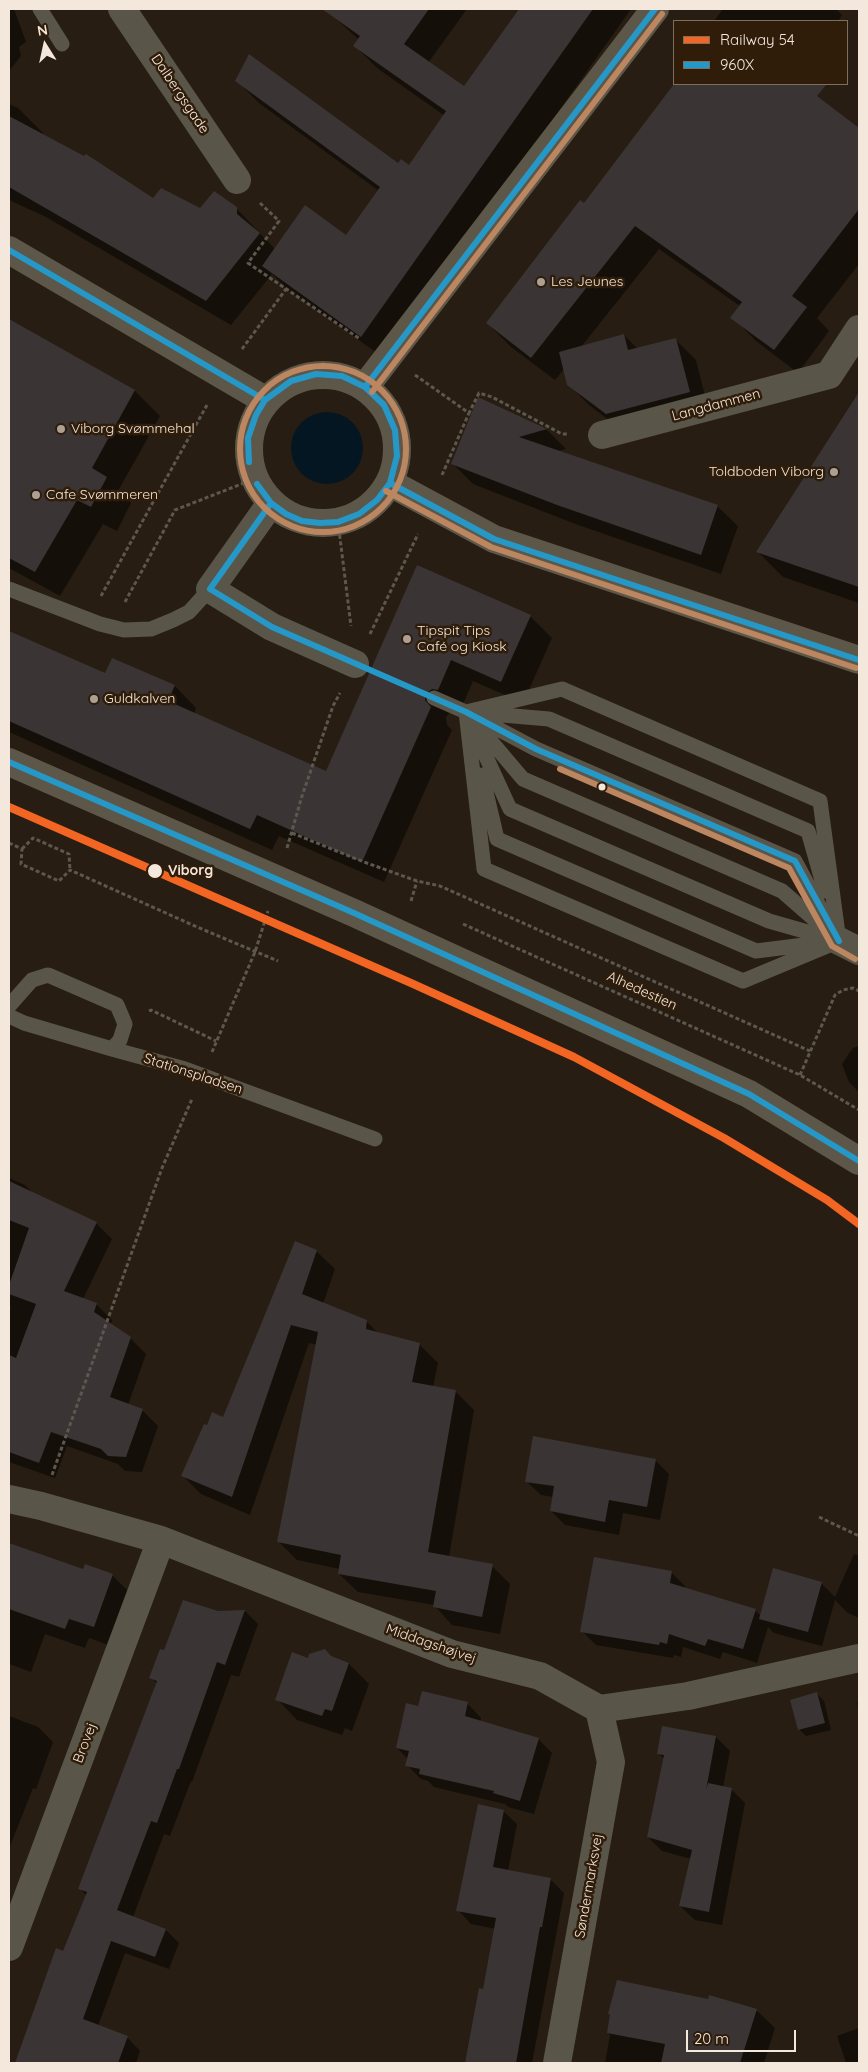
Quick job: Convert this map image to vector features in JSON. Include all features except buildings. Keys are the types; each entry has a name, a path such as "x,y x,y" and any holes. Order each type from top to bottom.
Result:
{"street":[{"name":"Dalbergsgade","path":"122,9 237,180"},
{"path":"365,387 655,9"},
{"path":"9,250 264,400"},
{"name":"Langdammen","path":"602,434 829,375 859,329"},
{"path":"316,374 342,376 365,387 384,405 396,430 397,456 390,483 377,500 359,514 338,522 320,524 302,521 286,514 272,504 257,484 249,462 248,438 256,415 264,400 291,381 316,374"},
{"path":"390,483 494,540 859,660"},
{"path":"272,504 210,590 272,627 363,667"},
{"path":"9,762 354,913 749,1094 859,1161"},
{"name":"Middagshøjvej","path":"9,1499 41,1506 161,1540 452,1654 540,1676 599,1709"},
{"name":"Brovej","path":"9,1947 161,1540"},
{"path":"599,1709 688,1696 859,1658"},
{"name":"Søndermarksvej","path":"557,2063 611,1762 599,1709"}],"lane":[{"path":"40,9 62,44"},
{"path":"9,589 124,630 152,629 189,612 210,590"},
{"path":"466,712 562,689 820,801 849,946"},
{"path":"434,698 466,712 536,750 794,860 849,946"},
{"path":"466,712 523,779 782,891 849,946"},
{"path":"466,712 510,809 769,921 849,946"},
{"path":"466,712 549,719 808,831 849,946"},
{"path":"466,712 497,839 756,951 849,946"},
{"path":"466,712 484,869 743,981 849,946"},
{"path":"9,1006 32,980 48,975 117,1005 125,1024 120,1040 112,1049"},
{"name":"Stationspladsen","path":"9,1016 112,1049 185,1069 375,1140"}],"path":[{"path":"237,180 279,221 248,264 426,382 469,413"},
{"path":"88,618 222,376 286,289"},
{"path":"363,667 429,504 469,413 480,393 492,397 562,434"},
{"path":"112,627 175,510 255,478"},
{"path":"338,522 363,667"},
{"path":"286,851 302,796 333,706"},
{"path":"292,833 364,862 440,886 810,1051"},
{"path":"34,838 69,854 70,870 59,881 52,878 21,864 22,849 34,838"},
{"path":"9,843 22,849"},
{"path":"70,870 196,928 278,961"},
{"path":"417,880 411,901 420,905"},
{"path":"209,1059 255,952 269,906"},
{"name":"Alhedestien","path":"455,920 800,1075 859,1110"},
{"path":"800,1075 836,995 843,990 853,988 859,991"},
{"path":"151,1010 216,1041"},
{"path":"41,1506 162,1168 193,1095"},
{"path":"819,1517 859,1536"}],"water":[{"path":"327,412 347,418 357,428 363,448 357,468 347,478 327,484 307,478 297,468 291,448 297,428 307,418"}],"rail line":[{"name":"54","path":"9,807 411,983 574,1057 724,1138 827,1200 859,1224"}],"transit line":[{"name":"960X","path":"365,387 655,9"},
{"path":"372,392 662,14"},
{"name":"960X","path":"9,250 265,400"},
{"path":"331,366 355,372 382,390 400,417 405,433 406,449 405,465 400,481 382,508 369,518 347,529 315,532 291,526 270,513 259,502 243,473 240,441 246,417 259,396 270,385 299,369 331,366"},
{"name":"960X","path":"249,462 248,438 256,415 265,400 291,381 316,374 342,376 365,387 384,405 395,430 397,456 390,483 377,500 359,514 338,522 302,521 286,514 271,503 257,484"},
{"name":"960X","path":"390,483 494,539 859,660"},
{"path":"386,491 491,547 856,668"},
{"name":"960X","path":"210,589 271,503"},
{"name":"960X","path":"210,589 272,627 466,712 536,749 795,861 839,941"},
{"name":"960X","path":"9,762 354,913 749,1094 859,1161"},
{"path":"560,769 789,868 832,946 855,959"}],"place":[{"name":"Les Jeunes","path":"541,282"},
{"name":"Viborg Svømmehal","path":"61,429"},
{"name":"Toldboden Viborg","path":"834,472"},
{"name":"Cafe Svømmeren","path":"36,495"},
{"name":"Tipspit Tips Café og Kiosk","path":"407,639"},
{"name":"Guldkalven","path":"94,699"},
{"name":"Viborg","path":"155,871"}]}
